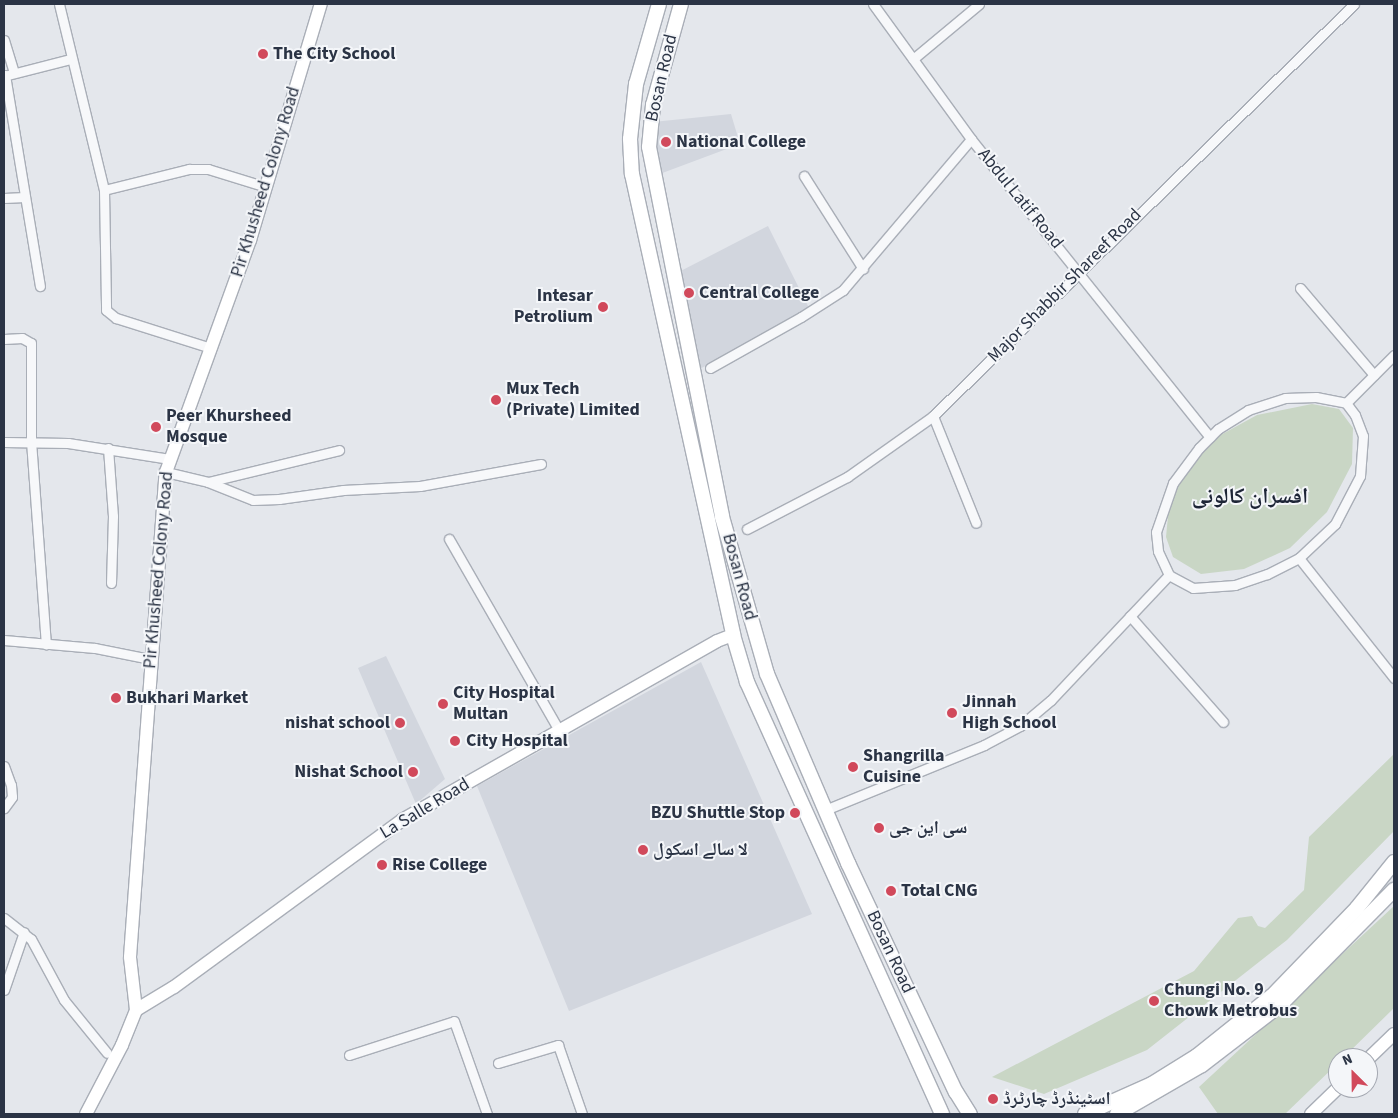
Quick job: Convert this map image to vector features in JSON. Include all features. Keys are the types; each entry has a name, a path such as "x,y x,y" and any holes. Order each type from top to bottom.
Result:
{"main road":[{"name":"Bosan Road","path":"659,4 636,84 630,139 632,174 733,635 747,682 766,726 942,1114"},
{"name":"Bosan Road","path":"681,4 652,105 649,147 722,516 758,648 825,810 956,1092 970,1114"},
{"path":"1085,1114 1152,1084 1197,1056 1276,1000 1357,908 1394,862"},
{"path":"1117,1114 1202,1065 1276,1000 1394,890"}],"street":[{"path":"60,4 70,59 104,190 106,310 116,318 211,348"},
{"name":"Pir Khusheed Colony Road","path":"136,1010 130,958 150,659 166,472 266,187 321,4"},
{"name":"Abdul Latif Road","path":"873,4 971,139 1210,437"},
{"path":"913,59 979,4"},
{"name":"Major Shabbir Shareef Road","path":"747,529 847,477 933,416 1078,272 1354,4"},
{"path":"4,40 25,197 40,286"},
{"path":"8,75 70,59"},
{"path":"710,368 822,305 863,269 971,139"},
{"path":"104,190 189,169 208,169 266,187"},
{"path":"804,176 863,269"},
{"path":"4,198 25,197"},
{"path":"1300,288 1374,375"},
{"path":"4,339 22,338 31,342 31,441 46,644"},
{"path":"1346,403 1394,355"},
{"path":"1316,397 1346,403 1355,415 1363,436 1360,476 1336,524 1299,558 1267,574 1216,588 1192,588 1169,575 1155,542 1160,515 1173,483 1210,437 1241,414 1267,402 1316,397"},
{"path":"933,416 976,523"},
{"path":"4,442 31,441 108,448 170,459"},
{"path":"108,448 113,516 111,583"},
{"path":"208,482 339,450"},
{"path":"166,472 208,482 253,500 279,499 343,490 420,486 541,464"},
{"path":"449,540 560,732"},
{"path":"1299,558 1394,678"},
{"path":"825,810 984,744 1020,726 1051,700 1169,575"},
{"path":"1130,616 1223,722"},
{"name":"La Salle Road","path":"136,1010 174,987 402,820 560,732 717,641 733,635"},
{"path":"4,640 95,648 150,659"},
{"path":"4,766 11,785 12,797 4,808"},
{"path":"4,918 24,932 74,1014 107,1053"},
{"path":"4,990 24,932"},
{"path":"86,1114 122,1045 136,1010"},
{"path":"349,1055 454,1021 487,1114"},
{"path":"1378,1049 1394,1034"},
{"path":"498,1063 558,1046 582,1114"},
{"path":"1311,1114 1328,1098"}],"shaded area":[{"path":"731,114 740,144 657,175 653,122"},
{"path":"768,226 810,310 696,371 671,276"},
{"name":"nishat school","path":"386,656 445,779 416,804 358,668"},
{"name":"لا سالے اسکول","path":"701,662 812,914 569,1011 477,786"}],"green space":[{"path":"1312,404 1339,409 1353,428 1352,464 1327,512 1290,548 1244,569 1201,574 1173,557 1166,537 1169,506 1179,482 1199,454 1217,437 1257,415"},
{"path":"1394,754 1394,831 1287,940 1147,1050 1044,1094 992,1077 1194,971 1238,918 1252,916 1258,926 1265,928 1304,890 1309,837"},
{"path":"1394,906 1394,1008 1353,1048 1328,1048 1328,1073 1285,1114 1218,1114 1199,1087"}],"place":[{"name":"The City School","path":"263,54"},
{"name":"National College","path":"666,142"},
{"name":"Central College","path":"689,293"},
{"name":"Intesar Petrolium","path":"603,307"},
{"name":"Mux Tech (Private) Limited","path":"496,400"},
{"name":"Peer Khursheed Mosque","path":"156,427"},
{"name":"Bukhari Market","path":"116,698"},
{"name":"City Hospital Multan","path":"443,704"},
{"name":"Jinnah High School","path":"952,713"},
{"name":"nishat school","path":"400,723"},
{"name":"City Hospital","path":"455,741"},
{"name":"Shangrilla Cuisine","path":"853,767"},
{"name":"Nishat School","path":"413,772"},
{"name":"BZU Shuttle Stop","path":"795,813"},
{"name":"سی این جی","path":"879,828"},
{"name":"لا سالے اسکول","path":"643,850"},
{"name":"Rise College","path":"382,865"},
{"name":"Total CNG","path":"891,891"},
{"name":"Chungi No. 9 Chowk Metrobus","path":"1154,1001"},
{"name":"اسٹینڈرڈ چارٹرڈ","path":"993,1099"}],"district":[{"name":"افسران کالونی","path":"1250,497"}]}
